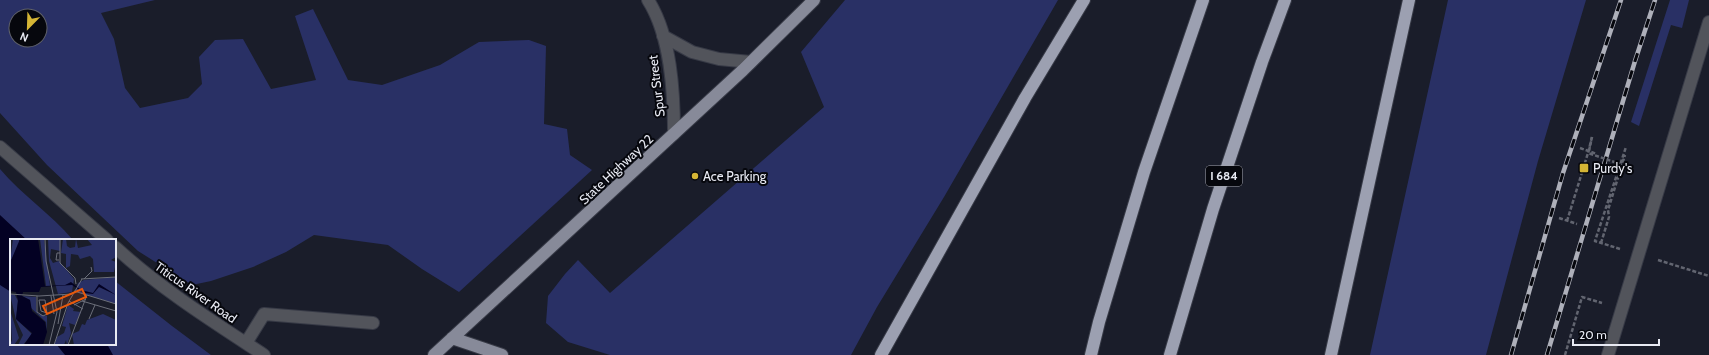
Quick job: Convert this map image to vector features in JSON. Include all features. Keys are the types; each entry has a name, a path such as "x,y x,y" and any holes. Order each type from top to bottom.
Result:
{"highway":[{"path":"881,355 1025,98 1084,0"},
{"path":"1091,355 1099,322 1144,172 1203,0"},
{"name":"I 684","path":"1170,355 1213,209 1262,62 1285,0"},
{"path":"1331,355 1409,0"}],"main road":[{"name":"State Highway 22","path":"434,355 674,134 751,62 814,0"},
{"path":"452,338 502,355"}],"street":[{"name":"Spur Street","path":"648,0 657,14 664,36 674,97 674,134"},
{"path":"1608,355 1704,56 1709,22"},
{"name":"Spur Street","path":"664,36 692,52 719,59 751,62"},
{"path":"0,148 106,239"},
{"name":"Titicus River Road","path":"116,248 148,276 186,304 264,355"},
{"path":"246,343 264,314 373,323"}],"path":[{"path":"1567,221 1592,137"},
{"path":"1601,243 1609,217 1608,210 1625,154 1626,146 1595,241 1601,243 1639,255 1709,276"},
{"path":"1580,148 1620,164"},
{"path":"1588,152 1597,154"},
{"path":"1559,218 1577,224"},
{"path":"1565,355 1582,297 1604,304 1607,302"}],"shaded area":[{"path":"0,0 155,0 101,13 114,39 125,88 140,108 188,98 202,84 199,57 215,40 243,39 271,89 316,80 295,16 313,9 348,80 382,85 440,65 479,42 529,40 546,46 544,124 567,129 570,155 592,170 459,292 422,269 388,245 314,235 286,252 253,267 211,281 192,285 138,251 47,165 0,113"},
{"path":"845,0 1058,0 944,197 877,307 851,355 610,355 568,342 546,323 548,296 578,260 610,293 824,107 801,52"},
{"path":"1448,0 1586,0 1538,161 1486,355 1370,355"},
{"path":"1670,0 1689,0 1682,28 1671,25 1639,126 1631,122"},
{"path":"0,169 72,239 10,239 10,345 116,345 116,282 211,355 0,355"},
{"path":"0,215 26,239 10,239 10,291 0,285"},
{"path":"57,345 108,345 113,355 65,355"}],"railway":[{"path":"1511,355 1563,173 1621,0"},
{"path":"1547,355 1635,61 1655,0"}],"place":[{"name":"Purdy's","path":"1584,168"},
{"name":"Ace Parking","path":"695,176"}]}
